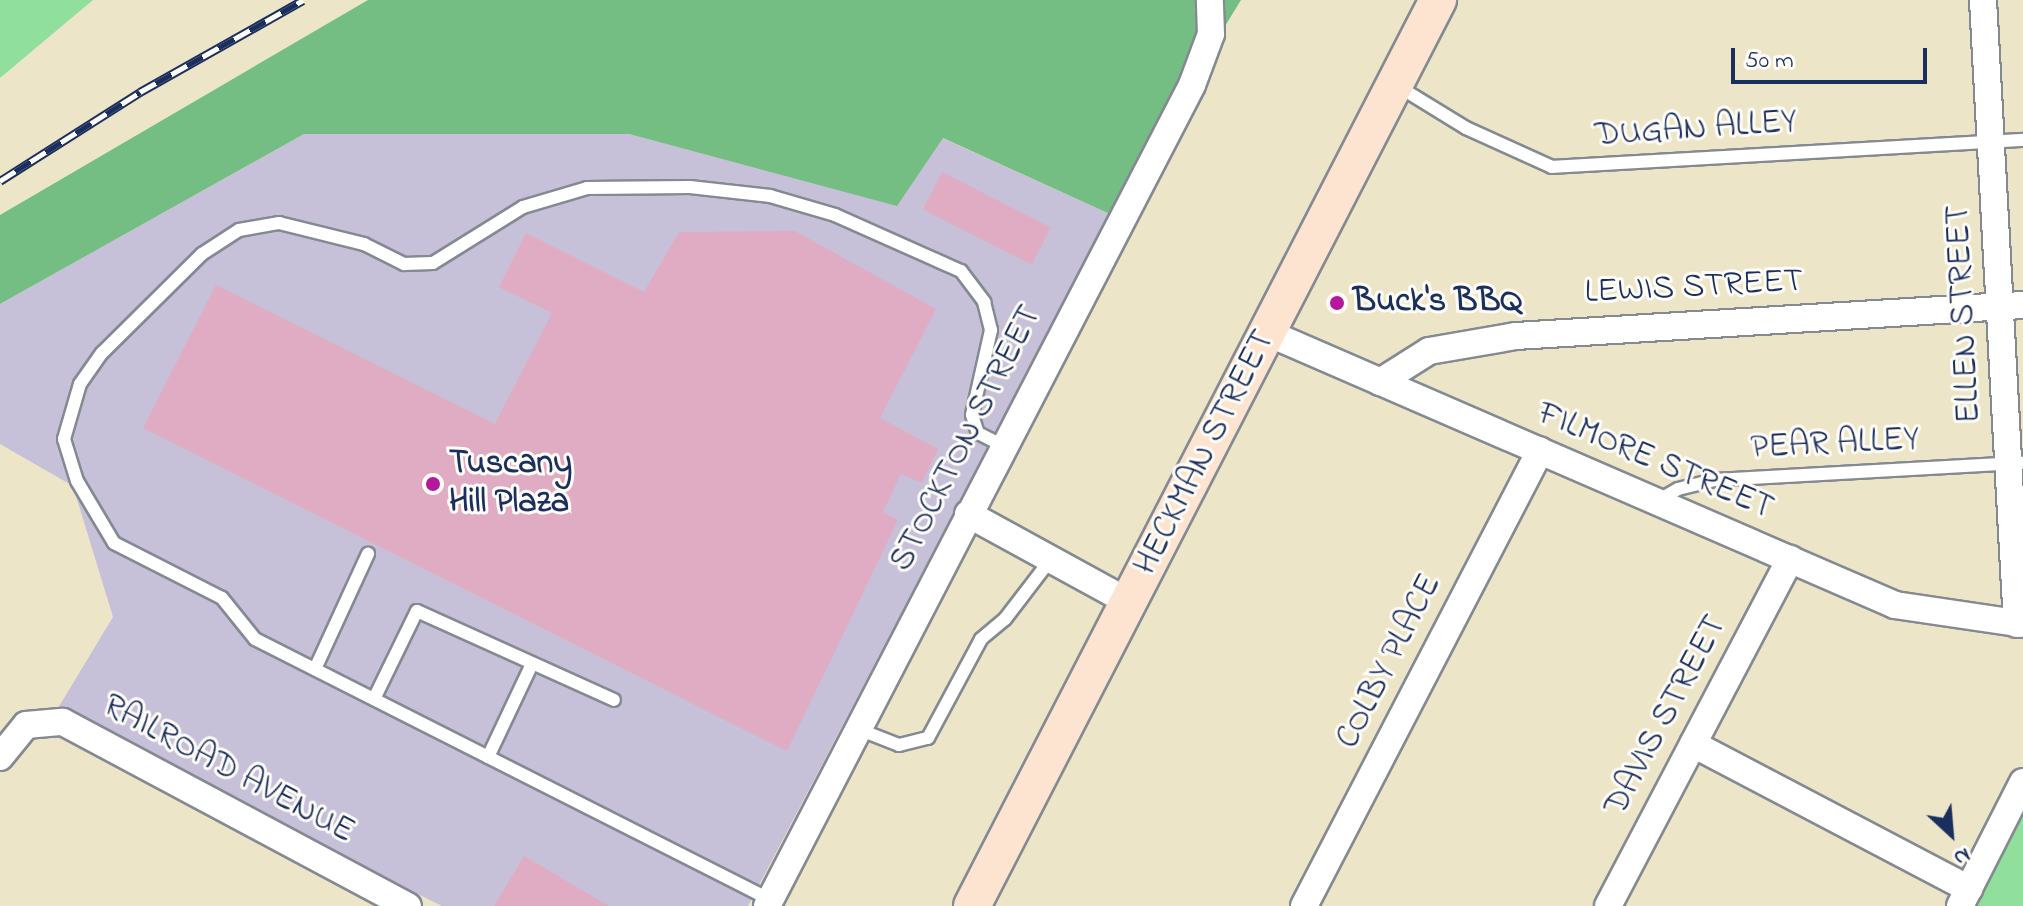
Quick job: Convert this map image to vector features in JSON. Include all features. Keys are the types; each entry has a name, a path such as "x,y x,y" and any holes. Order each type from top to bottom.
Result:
{"street":[{"name":"STOCKTON STREET","path":"769,903 1206,55 1210,0"},
{"name":"HECKMAN STREET","path":"972,906 1438,0"},
{"name":"ELLEN STREET","path":"1983,0 1992,142 2011,305 2020,624"},
{"name":"LEWIS STREET","path":"1380,382 1429,351 1516,336 2011,305"},
{"name":"FILMORE STREET","path":"1268,333 1895,605 2020,624"},
{"name":"COLBY PLACE","path":"1304,906 1540,451"},
{"path":"968,514 1129,602"},
{"name":"DAVIS STREET","path":"1608,906 1790,559"},
{"name":"RAILROAD AVENUE","path":"7,746 26,725 63,722 408,906"},
{"path":"1693,744 1964,897 2023,782"}],"lane":[{"name":"DUGAN ALLEY","path":"1394,84 1466,128 1552,167 2023,140"},
{"path":"769,903 255,639 222,598 114,543 77,481 64,439 80,384 102,353 202,254 239,230 279,223 364,244 404,264 433,263 523,207 587,188 690,187 770,196 835,215 961,271 984,302 991,330 972,415 978,433 1004,446"},
{"name":"PEAR ALLEY","path":"1656,502 1678,489 1715,480 2016,463"},
{"path":"315,669 368,554"},
{"path":"858,729 899,745 928,738 981,639 1005,619 1051,559"},
{"path":"374,699 417,611 614,700"},
{"path":"488,757 532,664"}],"shaded area":[{"path":"304,134 629,134 896,205 942,138 1110,214 748,906 442,906 55,713 113,617 73,486 0,444 0,304"}],"green space":[{"path":"0,0 93,0 0,78"},
{"path":"368,0 1241,0 1110,214 943,138 897,206 629,134 304,134 0,304 0,215"},
{"path":"2023,774 2023,906 1959,906"}],"building":[{"path":"942,172 1051,227 1032,265 923,209"},
{"path":"795,231 936,309 880,418 938,449 922,483 901,474 883,512 898,520 787,751 143,428 216,285 495,424 552,313 499,287 526,233 644,292 679,232"},
{"path":"524,856 609,906 494,906"}],"railway":[{"path":"0,181 140,92 303,0"}],"place":[{"name":"Buck's BBQ","path":"1337,303"},
{"name":"Tuscany Hill Plaza","path":"433,484"}]}
